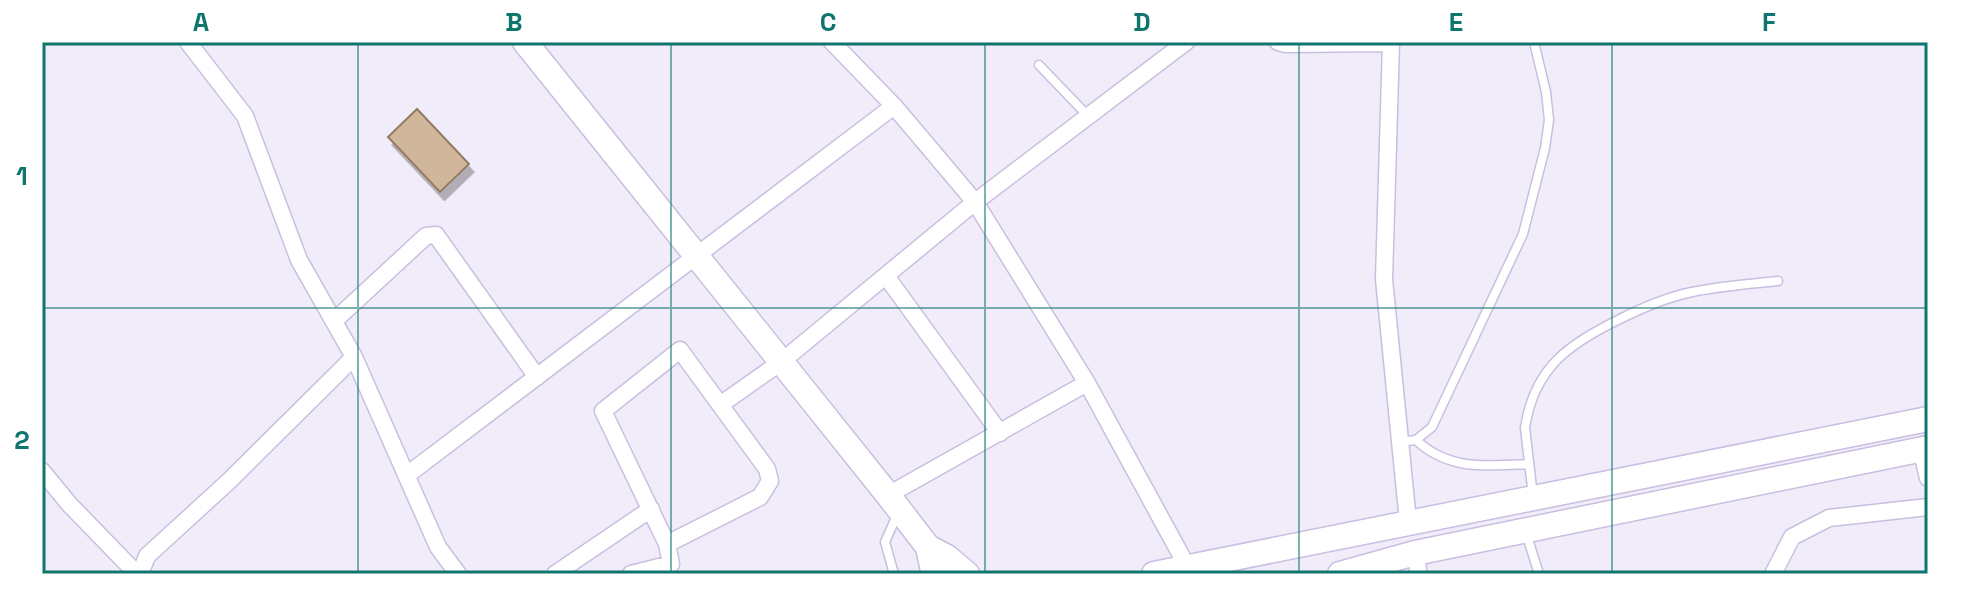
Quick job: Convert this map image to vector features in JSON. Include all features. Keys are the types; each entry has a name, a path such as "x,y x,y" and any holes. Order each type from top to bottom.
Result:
{"main road":[{"path":"525,42 928,547 947,557 967,574"},
{"path":"1154,574 1928,419"},
{"path":"1340,574 1417,563 1525,530 1925,448"},
{"path":"928,547 932,566 938,574"}],"street":[{"path":"188,42 245,116 299,260 354,357 438,547 458,574"},
{"path":"832,42 894,106 975,202 1087,383 1188,568"},
{"path":"720,405 781,362 975,202 1186,42"},
{"path":"1278,42 1391,43 1384,279 1408,441 1408,522"},
{"path":"407,475 894,106"},
{"path":"334,321 426,236 436,235 537,377"},
{"path":"886,276 1000,433"},
{"path":"631,574 671,564 667,544 603,411 680,350 767,469 768,487 760,497 667,544"},
{"path":"42,471 70,505 138,574 147,556 229,481 354,357"},
{"path":"894,503 1000,433 1087,383"},
{"path":"1925,448 1928,478"},
{"path":"1773,574 1792,537 1829,518 1928,507"},
{"path":"555,574 651,509"}],"lane":[{"path":"1408,441 1432,427 1523,234 1549,120 1534,42"},
{"path":"1039,65 1088,116"},
{"path":"1533,497 1525,428 1533,395 1556,359 1578,341 1672,297 1694,291 1778,281"},
{"path":"1408,441 1442,458 1465,465 1529,464"},
{"path":"894,503 885,542 894,574"},
{"path":"1525,530 1539,574"}],"building":[{"path":"417,109 469,164 440,192 388,137"}]}
